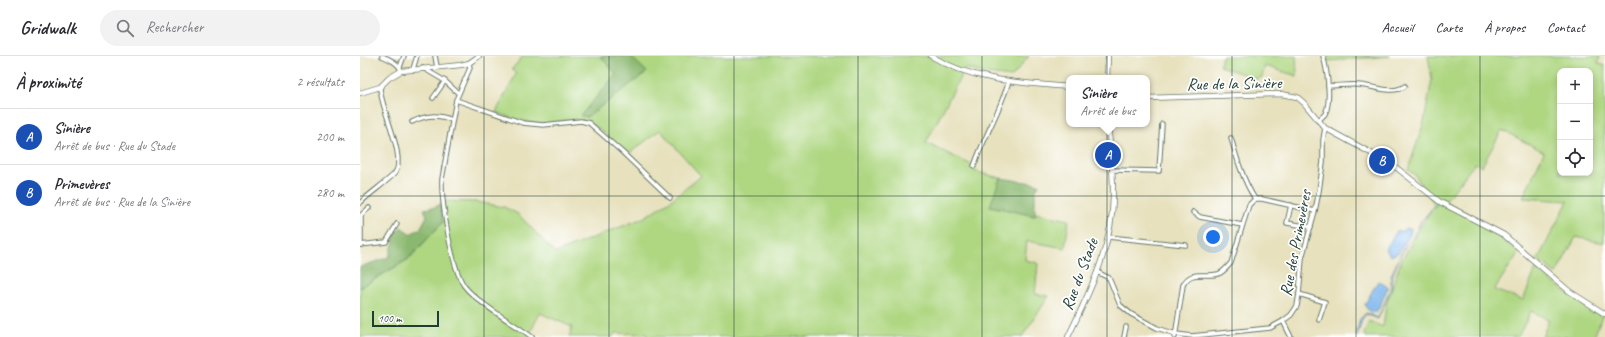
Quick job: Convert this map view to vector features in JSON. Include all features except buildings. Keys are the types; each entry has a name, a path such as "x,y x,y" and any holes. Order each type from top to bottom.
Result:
{"street":[{"path":"382,56 388,58 400,69 470,63 479,56"},
{"path":"360,93 380,87 400,69 404,56"},
{"path":"413,69 417,56"},
{"path":"435,56 437,67"},
{"path":"931,56 946,65 969,73 1008,81 1066,87"},
{"path":"1107,75 1108,56"},
{"path":"1318,121 1325,113 1328,86 1323,56"},
{"path":"470,63 470,68 456,100 443,170 442,190 446,225 458,276 466,288 476,298 532,337"},
{"path":"422,68 445,81 458,93"},
{"path":"433,98 445,81"},
{"path":"974,166 981,146 1001,104 1008,81"},
{"path":"1328,86 1358,85 1386,89 1402,89 1405,86"},
{"path":"360,203 396,172 398,161 395,142 380,95 380,87"},
{"name":"Rue de la Sinière","path":"1150,98 1289,94 1300,99 1318,121 1326,128 1393,165 1429,194 1451,208 1474,218 1504,235 1570,291 1605,314"},
{"path":"456,100 523,123 543,125 581,121 589,123 670,198"},
{"path":"412,122 420,117 433,115 439,115 452,120"},
{"path":"1159,171 1162,124"},
{"name":"Rue du Stade","path":"1068,337 1097,272 1108,237 1113,205 1108,127"},
{"name":"Rue des Primevères","path":"1097,272 1109,278 1120,305 1131,314 1175,336 1192,336 1270,328 1283,321 1291,315 1297,306 1300,266 1316,211 1323,168 1323,140 1326,128"},
{"path":"1231,138 1249,190 1254,199"},
{"path":"1112,170 1165,172"},
{"path":"1254,199 1262,199 1316,211"},
{"path":"1175,336 1183,285 1186,280 1193,275 1217,274 1224,270 1230,263 1249,205 1254,199"},
{"path":"1291,205 1287,223 1311,228"},
{"path":"369,208 362,215 361,245 386,242 397,224"},
{"path":"1193,212 1200,217 1242,225"},
{"path":"1108,237 1186,245"},
{"path":"1299,294 1325,302 1319,320"},
{"path":"1283,321 1291,337"},
{"path":"1124,337 1126,327"},
{"path":"1222,337 1223,332"}],"green space":[{"path":"523,56 1029,56 1012,77 987,74 965,68 926,143 976,167 974,171 1000,178 991,206 1034,216 1036,213 1069,220 1065,248 1027,241 1025,260 1038,263 1035,294 1049,296 1022,337 647,337 647,334 614,333 613,337 569,337 572,327 540,313 528,337 360,337 360,288 409,259 443,222 440,204 445,201 477,202 504,207 518,214 555,253 643,218 670,201 701,176 660,130 627,155 600,129 583,121 570,120 532,123 496,112 516,74 512,69"},
{"path":"600,56 630,56 647,72 587,117 580,116 616,74"},
{"path":"1222,56 1296,56 1297,76 1265,66 1262,77 1257,79 1220,66"},
{"path":"1326,56 1390,56 1328,61"},
{"path":"1428,56 1600,56 1598,63 1605,66 1604,243 1576,237 1556,274 1538,259 1568,201 1523,198 1544,152 1502,130 1482,166 1475,163 1445,202 1467,213 1519,252 1494,290 1523,300 1536,269 1569,294 1602,316 1594,337 1542,337 1549,320 1531,311 1518,337 1366,337 1364,334 1369,321 1383,327 1386,305 1401,261 1434,204 1415,175 1408,170 1424,122 1432,79"},
{"path":"1000,178 1039,184 1035,192 1035,216 990,206"},
{"path":"440,204 443,222 408,259 360,288 360,267 389,257 394,241 391,238 401,227 410,234 420,229 427,216 424,209 436,207"}],"water":[{"path":"1405,228 1411,229 1410,235 1398,253 1390,256 1386,249 1396,231 1403,231"},
{"path":"1401,254 1392,276 1391,288 1391,276"},
{"path":"1378,281 1388,287 1379,308 1376,312 1372,312 1369,311 1365,304"},
{"path":"1391,288 1378,319 1366,314 1357,334 1360,319 1366,313 1378,318"}],"place":[{"name":"Sinière","path":"1108,155"},
{"name":"Primevères","path":"1382,161"}]}
